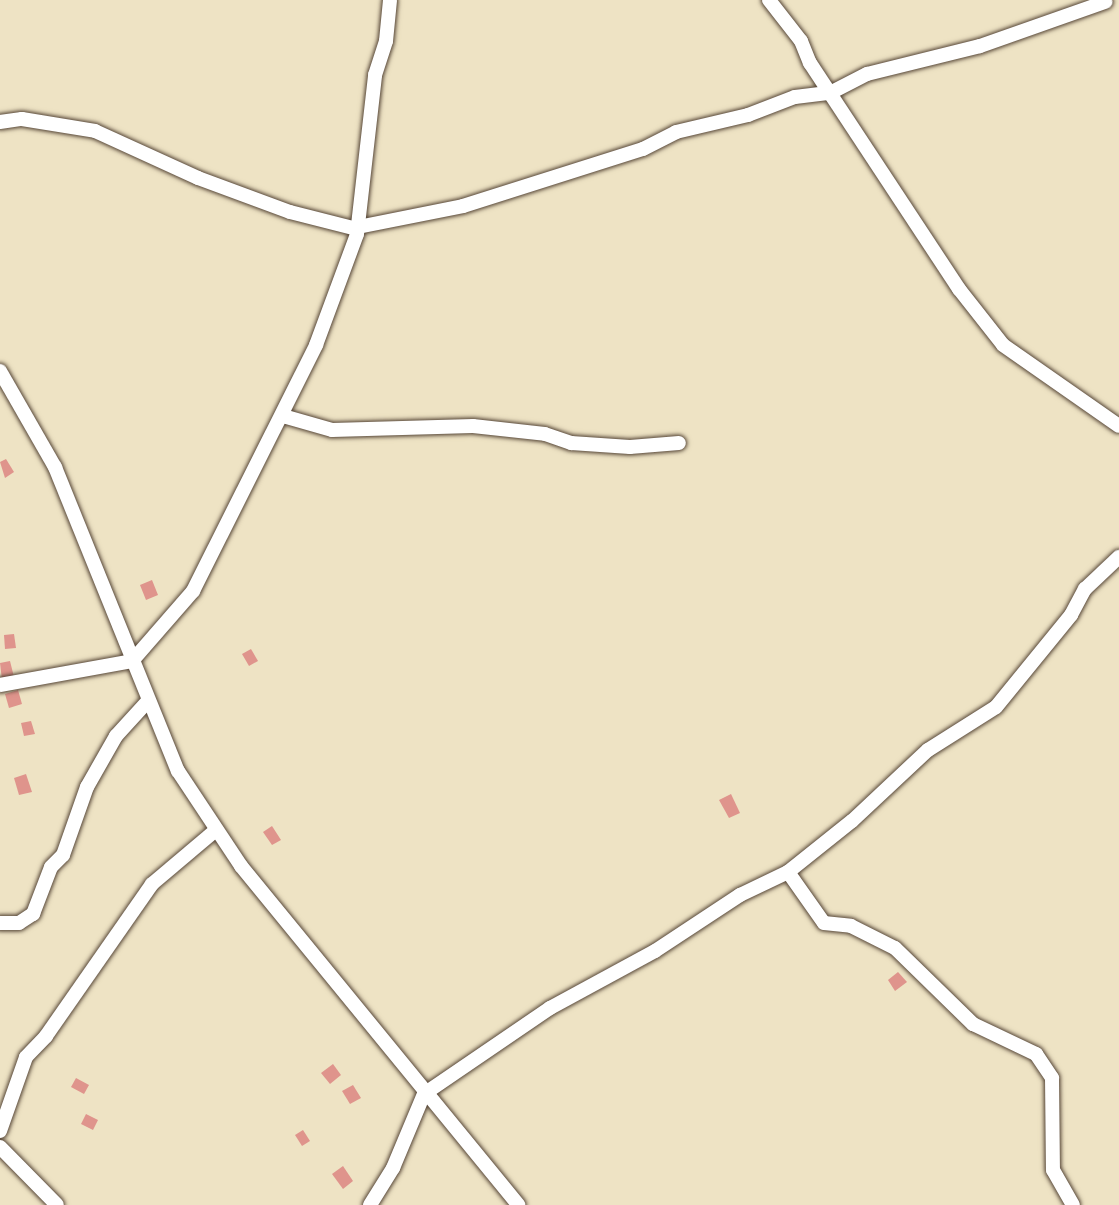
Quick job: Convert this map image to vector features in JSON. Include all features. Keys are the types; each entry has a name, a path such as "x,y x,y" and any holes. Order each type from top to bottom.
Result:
{"street":[{"path":"0,685 132,661 193,591 258,455 283,416 316,345 358,227 375,75 386,41 390,0"},
{"path":"768,0 801,41 830,93 958,289 1003,345 1119,426"},
{"path":"0,122 22,119 95,131 198,178 277,207 338,226 358,227 463,206 643,149 721,118 748,115 795,97 830,93 867,74 980,46 1105,2"},
{"path":"0,371 55,467 177,771 240,866 424,1094 518,1205"},
{"path":"283,416 332,430 473,426 545,434 571,443 630,447 679,443"},
{"path":"370,1205 393,1168 424,1094 550,1008 788,872 852,821 928,750 996,707 1071,615 1085,589 1119,558"},
{"path":"0,923 19,923 33,914 51,867 63,855 87,787 116,736 148,702"},
{"path":"0,1131 26,1057 47,1036 152,884 216,830"},
{"path":"788,872 824,923 851,926 895,948 973,1024 1037,1054 1052,1078 1053,1170 1073,1205"},
{"path":"0,1147 57,1205"}],"building":[{"path":"6,459 14,472 5,478 0,462"},
{"path":"152,580 158,595 146,600 140,585"},
{"path":"14,634 16,648 5,649 4,635"},
{"path":"251,649 258,661 249,666 242,654"},
{"path":"10,661 14,677 2,680 0,663"},
{"path":"18,690 22,704 9,708 5,694"},
{"path":"31,721 35,734 24,736 21,723"},
{"path":"26,774 32,792 19,795 14,778"},
{"path":"731,794 740,813 729,818 719,800"},
{"path":"272,826 281,840 272,845 263,832"},
{"path":"898,972 907,982 895,991 888,980"},
{"path":"333,1064 341,1075 330,1084 321,1073"},
{"path":"76,1078 89,1085 84,1094 71,1087"},
{"path":"353,1085 361,1098 350,1104 342,1091"},
{"path":"86,1114 98,1120 93,1130 81,1124"},
{"path":"303,1130 310,1141 302,1146 295,1135"},
{"path":"343,1166 353,1181 343,1189 332,1174"}]}
